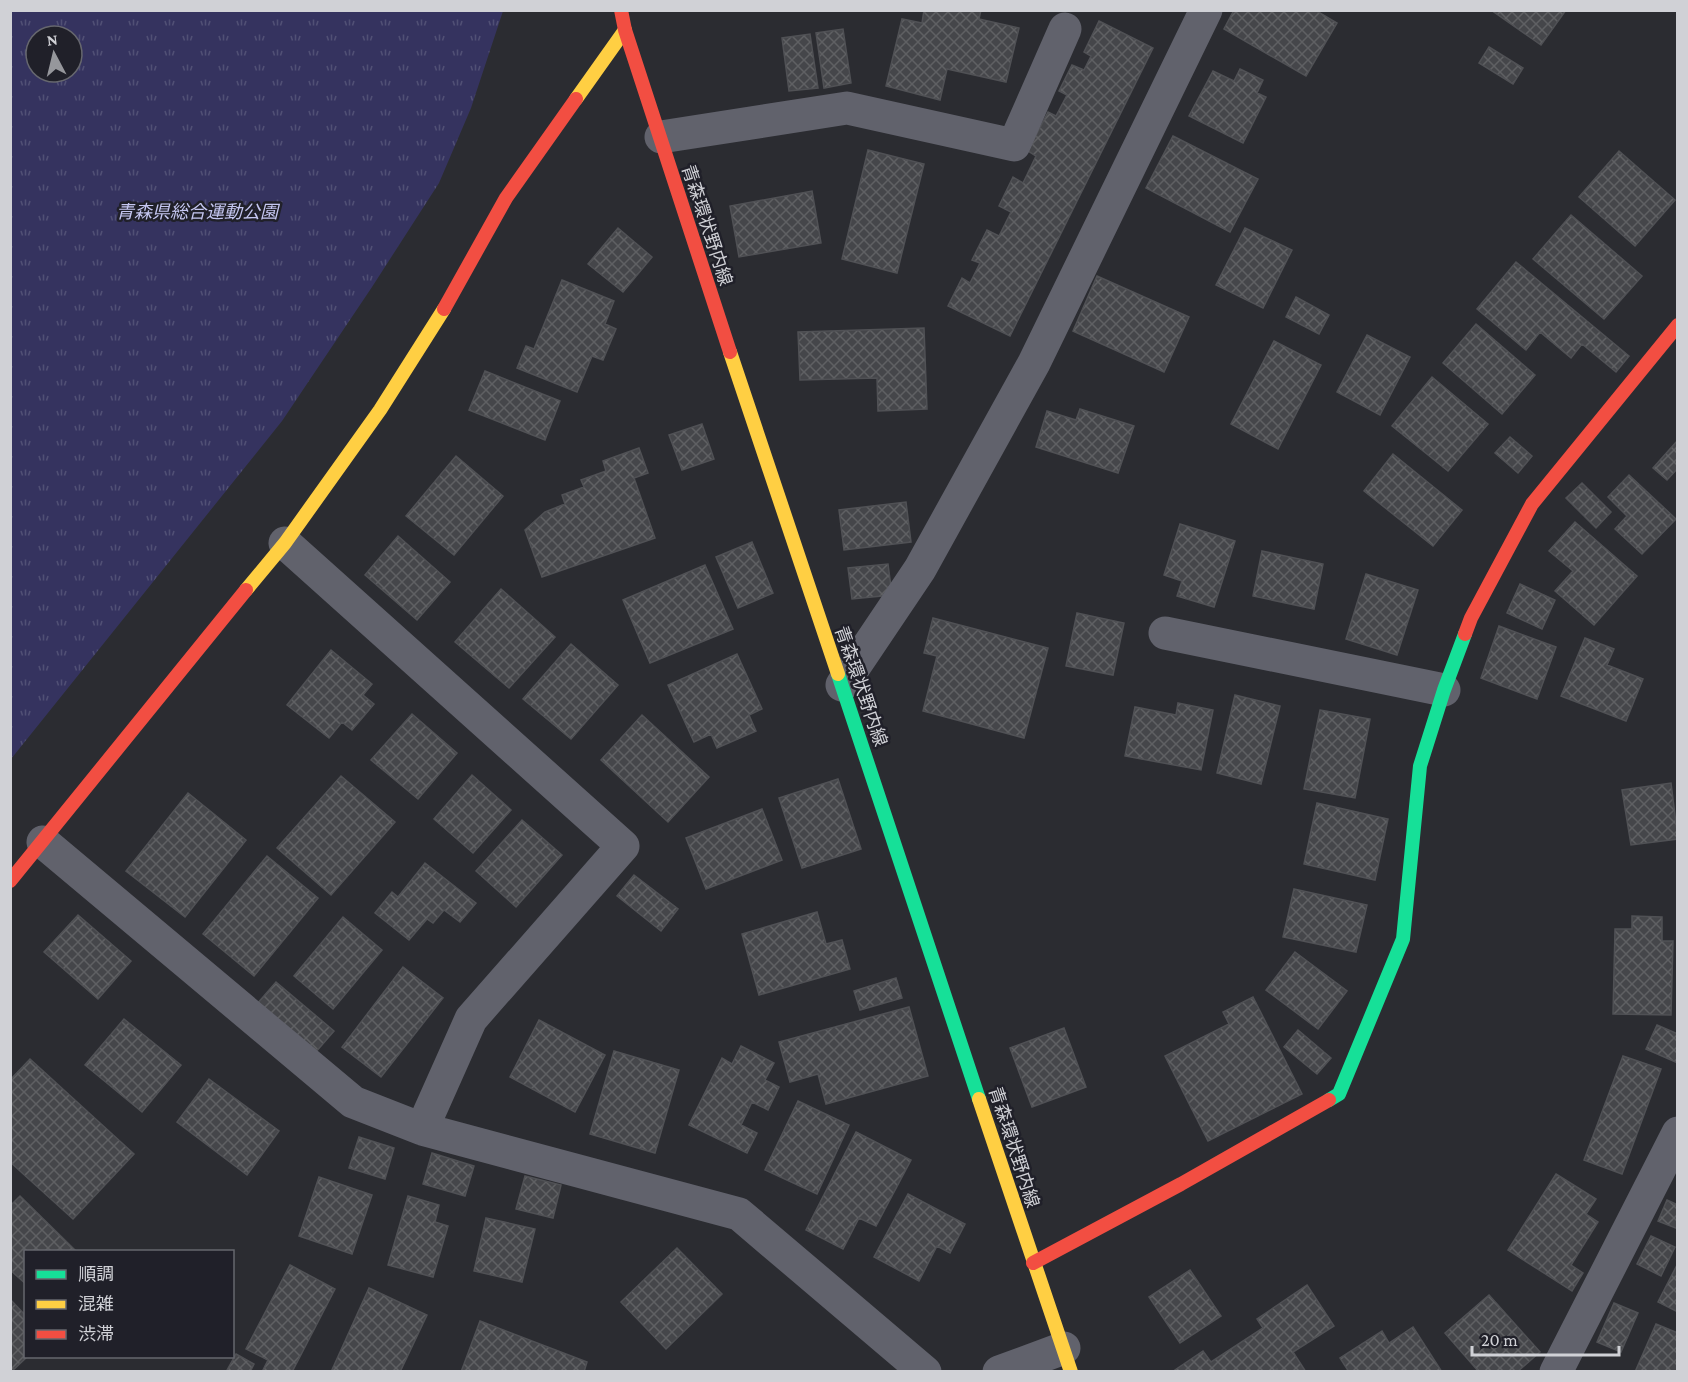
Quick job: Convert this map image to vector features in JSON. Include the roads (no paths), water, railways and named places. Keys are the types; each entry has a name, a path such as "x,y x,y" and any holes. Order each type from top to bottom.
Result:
{"street":[{"name":"青森環状野内線","path":"621,10 625,30 661,137 682,210 1033,1263 1068,1360"},
{"path":"842,685 920,569 1034,363 1206,10"},
{"path":"661,137 847,108 1014,145 1065,29"},
{"path":"10,881 285,543 393,391 441,315 512,190 625,30"},
{"path":"1033,1263 1180,1184 1339,1094 1403,939 1420,766 1444,690 1471,618 1532,504 1677,325"},
{"path":"285,543 623,846 471,1019 422,1129"},
{"path":"1164,633 1444,690"},
{"path":"43,842 353,1102 422,1129 739,1214 926,1371"},
{"path":"1556,1371 1677,1133"},
{"path":"999,1371 1068,1360"}],"park label":[{"name":"青森県総合運動公園","path":"197,212"}]}
